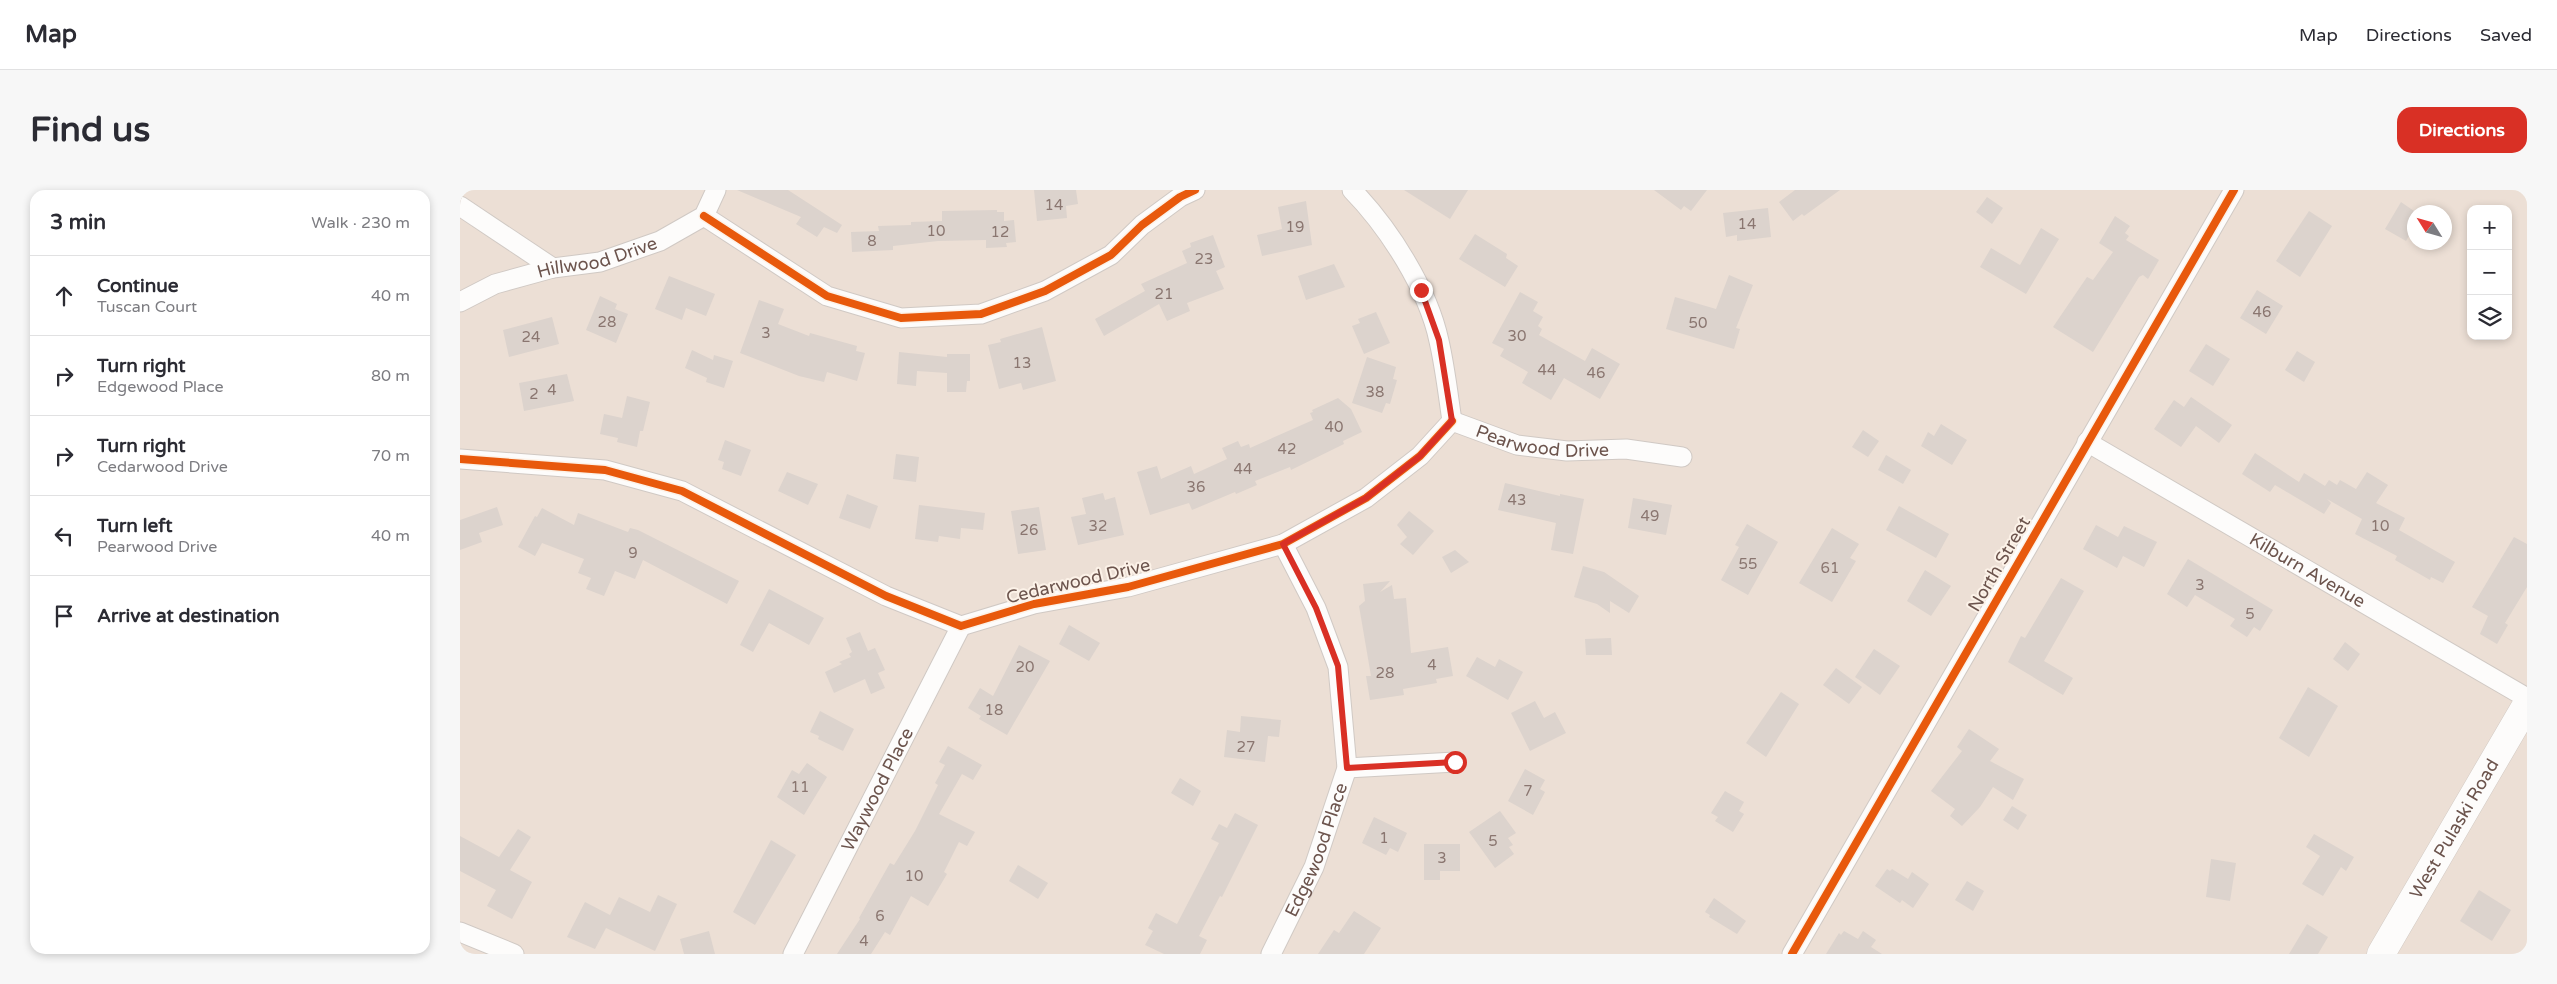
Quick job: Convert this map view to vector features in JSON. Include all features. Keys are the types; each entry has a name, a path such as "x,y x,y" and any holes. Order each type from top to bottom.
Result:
{"main road":[{"name":"West Pulaski Road","path":"2381,954 2527,704"}],"street":[{"path":"716,190 704,216 827,296 901,318 981,314 1045,291 1111,255 1142,224 1180,196 1195,190"},
{"name":"Pearwood Drive","path":"1352,190 1397,249 1421,290 1439,340 1452,421 1517,445 1567,450 1626,449 1682,457"},
{"name":"North Street","path":"1792,954 2234,190"},
{"path":"460,206 553,268"},
{"name":"Hillwood Drive","path":"460,302 495,284 553,268 600,262 660,241 704,216"},
{"name":"Cedarwood Drive","path":"961,626 1034,604 1128,587 1283,544 1366,498 1420,456 1452,421"},
{"name":"Kilburn Avenue","path":"2087,442 2527,698"},
{"path":"460,458 605,470 682,492 886,596 961,626"},
{"name":"Edgewood Place","path":"1271,954 1314,867 1347,768 1338,666 1316,608 1283,544"},
{"name":"Waywood Place","path":"793,954 961,626"},
{"path":"1347,768 1455,762"},
{"path":"460,932 514,954"}],"shaded area":[{"path":"460,190 2527,190 2527,954 460,954"}],"building":[{"path":"737,190 788,190 842,225 837,233 824,227 817,237 796,224 801,217"},
{"path":"1034,190 1076,190 1078,204 1066,206 1067,218 1037,221"},
{"path":"1404,190 1468,190 1450,219"},
{"path":"1654,190 1707,190 1691,211 1684,206 1681,210"},
{"path":"1795,190 1840,190 1804,216 1802,214 1793,221 1779,202"},
{"path":"1987,197 2003,208 1992,224 1976,212"},
{"path":"1306,201 1312,245 1262,256 1257,235 1282,229 1278,207"},
{"path":"2401,202 2407,206 2406,241 2385,229"},
{"path":"1768,208 1771,237 1737,241 1737,235 1726,237 1723,213"},
{"path":"997,210 997,212 1004,212 1004,221 1014,220 1016,242 1006,243 1007,247 986,248 986,240 938,241 893,246 893,250 852,252 851,232 879,231 878,226 911,225 911,222 942,221 942,211"},
{"path":"2309,211 2332,226 2300,277 2276,261"},
{"path":"2115,216 2130,226 2125,233 2129,236 2126,240 2159,260 2148,279 2143,275 2139,277 2093,352 2053,327 2087,277 2093,280 2113,252 2099,243"},
{"path":"2041,228 2059,239 2026,294 1980,267 1991,248 2020,265"},
{"path":"1475,234 1507,254 1506,258 1518,266 1505,287 1459,259"},
{"path":"1213,235 1225,267 1216,271 1224,289 1187,303 1190,311 1167,321 1159,304 1104,336 1095,319 1145,291 1141,284 1187,263 1182,251 1191,247 1190,243"},
{"path":"1334,264 1345,287 1306,300 1298,276"},
{"path":"1729,275 1753,285 1736,328 1740,329 1734,349 1666,329 1675,297 1716,309"},
{"path":"669,276 715,294 706,316 686,308 682,320 655,309"},
{"path":"2257,290 2283,306 2266,334 2240,318"},
{"path":"1520,292 1538,302 1533,311 1543,317 1538,326 1542,329 1539,335 1585,361 1592,348 1620,364 1600,399 1564,378 1551,400 1522,383 1528,372 1500,356 1504,349 1492,343"},
{"path":"600,296 617,304 615,309 628,314 616,343 586,330"},
{"path":"759,300 784,309 778,324 809,336 810,333 857,346 856,351 865,353 857,381 827,372 824,382 799,376 740,353"},
{"path":"1376,312 1390,343 1364,354 1352,326 1360,323 1358,319"},
{"path":"552,317 559,344 509,357 503,330"},
{"path":"1042,327 1056,381 1023,390 1021,383 999,389 988,345 1001,342 1000,339"},
{"path":"2206,344 2230,359 2213,386 2189,371"},
{"path":"692,350 713,360 714,355 733,361 724,388 706,382 707,378 685,368"},
{"path":"2297,351 2315,362 2304,382 2285,370"},
{"path":"899,352 947,357 947,354 970,354 970,381 967,381 966,392 947,392 947,373 917,371 916,386 897,384"},
{"path":"1367,357 1396,367 1393,379 1397,380 1390,404 1386,403 1382,413 1352,403"},
{"path":"567,374 574,401 524,411 519,383"},
{"path":"627,396 650,402 643,431 640,431 637,447 617,442 618,438 600,434 604,414 622,418"},
{"path":"2191,397 2232,425 2219,443 2196,426 2181,447 2154,429 2174,400 2184,407"},
{"path":"1338,398 1351,409 1362,432 1343,441 1344,444 1291,470 1290,467 1255,481 1257,485 1236,494 1235,492 1192,510 1189,503 1150,515 1137,472 1157,466 1161,479 1191,466 1194,474 1227,459 1222,448 1238,441 1241,447 1249,444 1250,448 1313,420 1310,413 1313,412 1312,410"},
{"path":"1941,424 1967,440 1952,465 1921,446 1928,432 1934,436"},
{"path":"1863,430 1879,441 1868,457 1852,447"},
{"path":"725,440 751,450 741,476 722,469 724,462 718,460"},
{"path":"2255,453 2299,482 2304,473 2325,486 2329,480 2337,485 2340,480 2356,489 2367,472 2388,485 2376,503 2405,518 2399,530 2455,562 2443,583 2431,577 2430,580 2395,560 2397,556 2355,534 2362,519 2327,499 2331,503 2324,514 2275,485 2270,492 2242,474"},
{"path":"896,454 919,457 916,482 893,479"},
{"path":"1886,455 1911,470 1903,484 1878,470"},
{"path":"787,472 818,484 808,505 778,491"},
{"path":"1505,483 1560,496 1560,494 1584,499 1573,554 1551,550 1556,523 1498,510"},
{"path":"1103,493 1105,500 1115,497 1124,535 1078,545 1071,517 1086,514 1082,498"},
{"path":"847,494 878,506 870,529 839,518"},
{"path":"1633,498 1672,505 1666,535 1628,528"},
{"path":"919,505 985,513 983,530 961,528 960,539 939,536 938,542 915,539"},
{"path":"1899,506 1949,534 1936,558 1886,530"},
{"path":"497,507 503,525 479,533 482,542 460,550 460,520"},
{"path":"1039,507 1046,550 1018,554 1011,511"},
{"path":"542,508 574,525 578,513 628,532 630,528 638,530 739,581 727,604 643,560 635,579 615,571 604,596 586,589 591,578 578,573 584,559 542,543 535,556 518,547 535,516 537,517"},
{"path":"1409,511 1434,531 1413,555 1400,544 1407,537 1397,525"},
{"path":"1747,524 1778,542 1748,595 1721,580 1739,547 1735,545"},
{"path":"2096,525 2118,537 2124,526 2157,542 2144,567 2123,556 2117,568 2083,549"},
{"path":"1832,528 1859,544 1850,558 1856,561 1832,602 1799,583"},
{"path":"2514,537 2527,544 2527,587 2505,623 2508,625 2497,644 2480,634 2488,616 2472,607"},
{"path":"1455,550 1469,562 1451,573 1442,557"},
{"path":"2188,559 2273,610 2260,631 2254,627 2247,637 2230,626 2235,619 2195,595 2187,607 2167,594"},
{"path":"1583,566 1604,572 1639,596 1629,613 1610,601 1610,613 1597,604 1574,597"},
{"path":"1925,570 1951,586 1931,616 1907,601"},
{"path":"2061,578 2084,591 2044,661 2073,678 2063,695 2008,662 2021,636 2025,638"},
{"path":"1390,581 1380,592 1392,585 1394,599 1406,598 1411,653 1448,647 1453,676 1436,679 1437,683 1403,689 1404,695 1370,700 1366,676 1371,676 1359,606 1365,601 1363,584"},
{"path":"769,589 824,618 809,645 769,623 753,652 740,645"},
{"path":"1069,625 1100,643 1089,661 1059,644"},
{"path":"860,632 868,651 875,648 885,670 878,673 885,688 871,694 865,679 834,693 825,672 842,664 839,662 851,657 849,654 852,652 846,638"},
{"path":"1611,638 1612,655 1586,655 1585,639"},
{"path":"2345,642 2360,654 2348,671 2333,659"},
{"path":"1019,645 1050,661 1007,735 979,719 981,716 968,708 980,688 993,696"},
{"path":"1874,649 1900,666 1880,695 1855,677"},
{"path":"1477,657 1495,667 1499,659 1523,672 1508,700 1466,676"},
{"path":"1836,668 1862,687 1849,704 1823,685"},
{"path":"2308,687 2338,706 2309,757 2279,738"},
{"path":"1781,692 1799,704 1766,757 1746,743"},
{"path":"1535,701 1544,718 1555,712 1566,733 1530,751 1511,713"},
{"path":"820,711 854,729 843,751 818,739 819,736 810,732"},
{"path":"1241,716 1281,720 1279,737 1268,736 1265,762 1224,757 1227,730 1240,732"},
{"path":"1969,729 1999,749 1990,761 2024,779 2013,800 1993,787 1980,807 1962,826 1950,816 1955,809 1931,791 1962,751 1957,747"},
{"path":"948,746 982,765 973,780 962,774 939,814 975,832 967,846 959,842 944,872 947,874 928,906 911,896 890,935 885,932 871,954 837,954 860,919 890,863 894,865 915,831 938,785 935,783 945,765 939,762"},
{"path":"807,763 827,777 804,815 777,797 792,770 799,774"},
{"path":"1525,769 1545,780 1540,789 1545,792 1533,815 1508,801"},
{"path":"1180,778 1201,791 1193,806 1171,793"},
{"path":"1725,791 1744,802 1739,811 1744,814 1733,832 1715,821 1718,817 1711,813"},
{"path":"2012,806 2027,815 2018,830 2003,820"},
{"path":"1500,811 1516,833 1508,838 1513,845 1509,847 1514,854 1495,868 1469,832"},
{"path":"1235,813 1258,825 1222,897 1220,896 1199,936 1207,940 1200,954 1164,954 1145,945 1153,931 1148,928 1156,913 1177,924 1219,843 1211,839 1219,824 1227,828"},
{"path":"1374,817 1407,833 1398,852 1390,848 1386,855 1362,843"},
{"path":"518,829 531,837 510,870 532,882 512,919 487,906 496,890 460,871 460,836 499,857"},
{"path":"2314,834 2354,857 2346,871 2341,867 2323,896 2302,884 2320,856 2306,847"},
{"path":"771,840 796,855 755,925 733,912"},
{"path":"1424,844 1460,844 1460,871 1440,871 1440,880 1424,880"},
{"path":"2211,859 2236,863 2230,901 2206,897"},
{"path":"1018,865 1048,883 1038,899 1009,881"},
{"path":"1887,869 1890,871 1892,869 1908,879 1912,872 1929,884 1913,908 1902,900 1900,903 1875,886"},
{"path":"1967,881 1984,891 1973,911 1955,900"},
{"path":"2479,890 2511,910 2492,941 2460,921"},
{"path":"658,895 677,904 655,951 606,928 595,949 567,937 585,902 610,915 619,897 650,912"},
{"path":"1714,898 1746,921 1737,934 1709,917 1710,915 1705,912"},
{"path":"1354,911 1381,928 1364,954 1318,954 1334,930 1339,933"},
{"path":"2307,924 2328,937 2318,954 2289,954"},
{"path":"709,931 715,954 684,954 680,939"},
{"path":"1844,931 1858,939 1863,931 1876,940 1871,947 1882,954 1826,954 1839,933 1841,935"}],"cycle path":[{"path":"704,216 827,296 901,318 981,314 1045,291 1111,255 1142,225 1180,197 1195,190"},
{"path":"1792,954 2234,190"},
{"path":"460,459 605,470 682,491 886,596 961,626 1034,604 1128,587 1283,544 1366,498 1420,456 1452,421"}],"route":[{"path":"1421,290 1439,340 1452,421 1420,456 1366,498 1283,544 1316,608 1338,666 1347,768 1455,762"}]}
